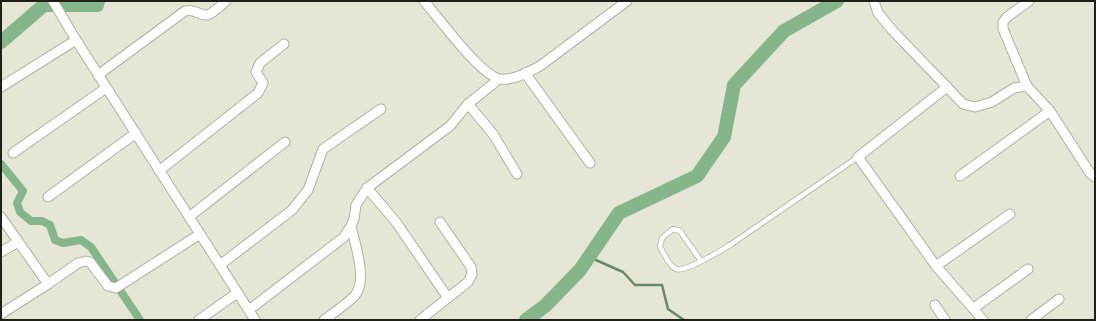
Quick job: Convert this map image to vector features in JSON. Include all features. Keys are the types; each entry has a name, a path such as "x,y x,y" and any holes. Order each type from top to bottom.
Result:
{"street":[{"path":"98,76 185,11 192,10 202,14 208,14 226,1"},
{"path":"424,1 477,64 491,76 507,80 540,66 627,1"},
{"path":"874,1 878,13 893,31 963,104 975,107 992,102 1014,88 1027,86"},
{"path":"1029,1 1007,17 1003,22 1003,29 1027,86 1050,111 1090,173 1095,177"},
{"path":"55,4 98,76 255,320"},
{"path":"1,87 76,40"},
{"path":"159,171 258,93 263,83 256,72 260,63 284,44"},
{"path":"525,73 590,163"},
{"path":"249,310 344,237 354,219 356,205 367,188 450,126 468,104 499,79"},
{"path":"947,87 858,157 936,266 983,320"},
{"path":"13,153 106,88"},
{"path":"468,104 493,134 517,174"},
{"path":"220,265 292,210 308,190 323,149 381,109"},
{"path":"960,176 1050,111"},
{"path":"48,197 136,133"},
{"path":"189,217 285,142"},
{"path":"367,188 396,222 448,298"},
{"path":"936,266 1010,214"},
{"path":"1,217 48,284"},
{"path":"420,320 468,282 472,274 471,267 440,222"},
{"path":"324,320 356,294 361,280 362,271 351,226"},
{"path":"1,314 78,263 86,261 90,262 108,286 116,288 200,234"},
{"path":"1,252 18,242"},
{"path":"974,308 1028,269"},
{"path":"199,320 237,293"},
{"path":"1031,320 1059,299"},
{"path":"935,305 945,320"}],"lane":[{"path":"701,261 680,231 673,229 662,238 660,247 670,263 676,269 680,270 701,261 730,245 858,157"}],"waterway":[{"path":"1,42 44,5 97,5 98,1"},
{"path":"526,320 545,306 580,270 619,213 697,176 724,137 734,85 784,31 837,1"},
{"path":"1,164 23,191 17,203 20,212 31,221 42,221 50,225 55,240 63,243 81,240 91,247 140,320"},
{"path":"589,257 623,272 635,285 662,285 668,309 684,320"}]}
